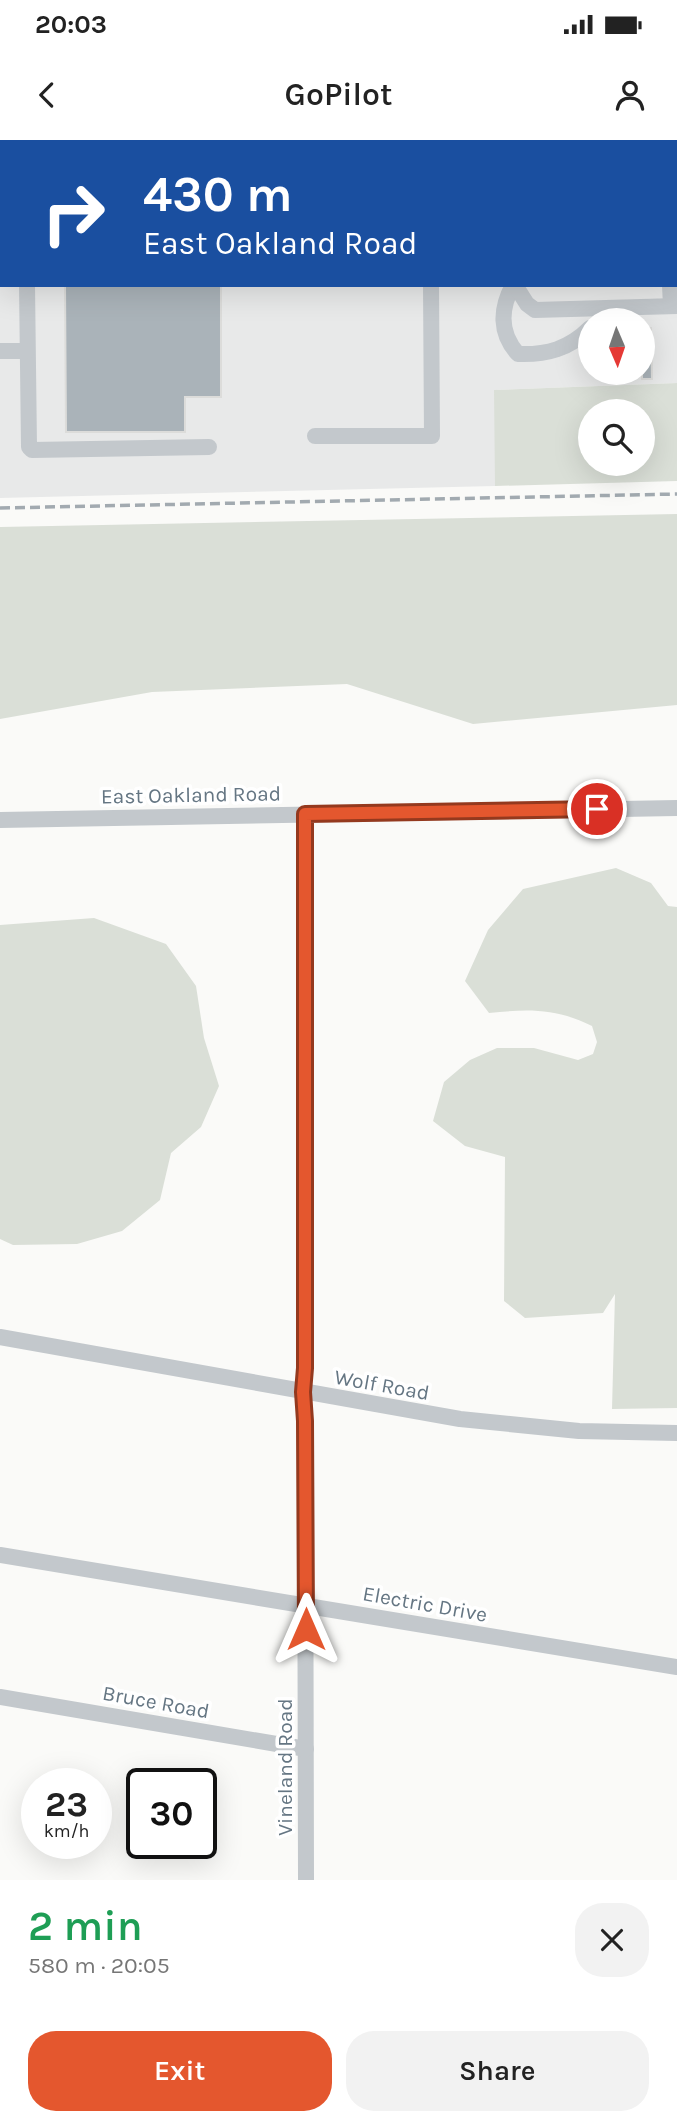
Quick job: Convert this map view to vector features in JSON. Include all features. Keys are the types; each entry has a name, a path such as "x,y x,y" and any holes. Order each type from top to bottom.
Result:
{"street":[{"path":"27,287 27,444 32,450 209,447"},
{"path":"315,436 432,436 430,287"},
{"path":"513,287 504,301 503,320 507,342 518,354 540,355 578,338"},
{"path":"515,287 527,304 535,310 578,313"},
{"path":"654,308 674,306 670,287"},
{"path":"0,351 27,351"},
{"name":"East Oakland Road","path":"0,820 677,808"},
{"name":"Vineland Road","path":"305,814 303,1392 306,1880"},
{"name":"Wolf Road","path":"0,1337 389,1408 520,1426 604,1432 677,1433"},
{"name":"Electric Drive","path":"0,1555 677,1667"},
{"name":"Bruce Road","path":"0,1698 306,1749"}],"shaded area":[{"path":"0,287 677,287 677,383 655,384 655,308 578,308 578,385 625,385 495,390 495,486 0,498"},
{"path":"677,383 677,481 495,486 494,390"},
{"path":"677,514 677,705 473,724 347,684 152,692 0,719 0,527"},
{"path":"616,868 651,883 668,906 677,907 677,1408 612,1409 615,1294 603,1313 525,1318 504,1301 505,1157 465,1146 433,1121 444,1082 470,1060 497,1048 534,1048 578,1060 593,1054 597,1042 592,1026 566,1016 542,1011 489,1013 465,981 488,930 523,889"},
{"path":"94,918 166,944 196,986 204,1038 219,1086 201,1127 171,1153 160,1200 122,1231 77,1244 13,1245 0,1239 0,925"}],"building":[{"path":"65,287 221,287 221,397 185,397 185,432 66,432"}],"railway":[{"path":"0,508 677,494"}],"route":[{"path":"306,1629 303,1392 305,814 597,809"}]}
